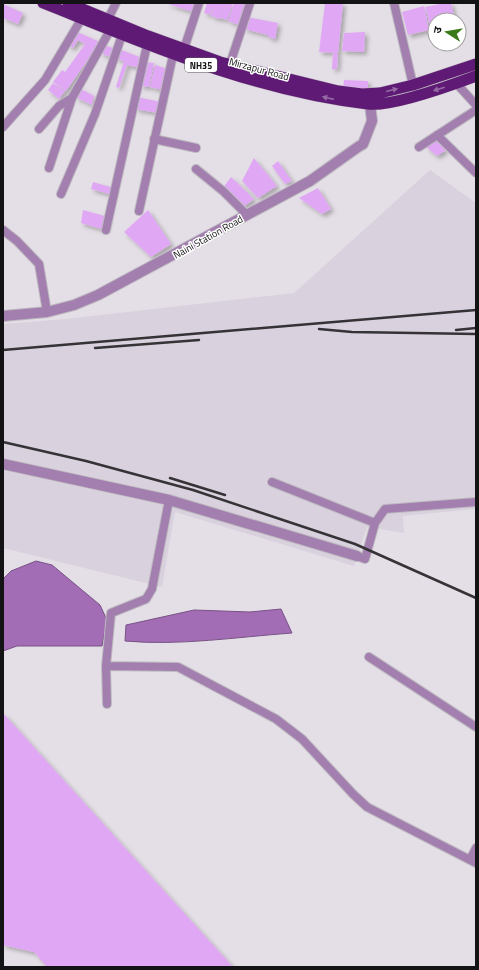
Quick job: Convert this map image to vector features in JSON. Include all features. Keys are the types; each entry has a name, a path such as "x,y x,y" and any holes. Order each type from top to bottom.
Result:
{"highway":[{"name":"Mirzapur Road","path":"44,3 82,18 111,24 122,35 172,55 268,84 341,101 411,97 456,84 476,76"},
{"name":"Mirzapur Road","path":"68,3 111,24 230,64 369,100 380,93 413,85 476,64"}],"street":[{"path":"49,168 72,98 111,24 116,3"},
{"path":"184,49 200,3"},
{"path":"230,64 250,3"},
{"path":"394,3 413,85"},
{"path":"3,127 45,80 82,18"},
{"path":"61,194 95,114 122,35"},
{"path":"106,230 147,45"},
{"path":"139,211 172,55"},
{"path":"456,84 476,105"},
{"path":"39,129 59,106 72,98"},
{"name":"Naini Station Road","path":"3,316 47,312 74,305 98,295 310,180 362,144 372,121 369,100"},
{"path":"419,147 476,110"},
{"path":"437,135 476,173"},
{"path":"154,139 196,148"},
{"path":"196,169 223,191 247,215"},
{"path":"3,230 17,241 39,264 47,312"},
{"path":"3,464 169,500 357,556 365,560 375,523 385,509 476,502"},
{"path":"272,482 375,523"},
{"path":"107,704 106,666 111,613 146,599 152,589 169,500"},
{"path":"369,657 476,727"},
{"path":"106,666 178,667 276,719 302,740 353,794 368,807 473,861 476,848"}],"shaded area":[{"path":"430,170 476,203 476,509 403,516 404,533 367,527 354,566 175,512 162,587 3,548 3,324 66,319 294,293"},
{"path":"36,561 52,565 100,605 107,620 102,646 17,646 3,651 3,579 11,571"},
{"path":"281,609 292,633 188,642 125,641 126,625 194,610 250,612"}],"building":[{"path":"165,3 197,3 193,12"},
{"path":"207,3 215,3 210,15 204,13"},
{"path":"215,3 226,3 220,19 211,16"},
{"path":"226,3 233,3 227,20 221,18"},
{"path":"234,3 246,3 239,25 228,21"},
{"path":"325,3 343,3 338,53 319,52"},
{"path":"451,3 453,12 427,12 427,14 425,7"},
{"path":"3,4 23,13 18,24 3,18"},
{"path":"424,6 427,20 427,30 408,35 402,12"},
{"path":"247,17 278,23 275,39 268,37 268,35 244,29"},
{"path":"75,31 100,42 66,91 53,82 62,70 65,72 85,44 78,40 73,48 67,45"},
{"path":"365,32 364,52 342,51 344,33"},
{"path":"104,45 116,49 113,58 100,53"},
{"path":"119,49 142,58 140,68 127,65 119,88 116,87 124,61 116,59"},
{"path":"333,53 338,54 337,69 332,69"},
{"path":"145,62 154,63 149,87 140,86"},
{"path":"155,65 168,69 163,90 150,87"},
{"path":"344,80 368,81 368,88 343,88"},
{"path":"53,83 65,91 59,99 48,90"},
{"path":"79,88 94,96 92,105 75,97"},
{"path":"137,97 161,102 158,113 135,109"},
{"path":"435,139 446,150 437,156 426,147"},
{"path":"254,158 277,186 258,198 242,181"},
{"path":"278,161 292,181 285,184 272,166"},
{"path":"231,177 254,199 243,207 223,188"},
{"path":"93,182 114,188 113,195 91,189"},
{"path":"318,188 331,209 322,214 299,198"},
{"path":"83,210 108,217 105,230 81,223"},
{"path":"148,210 171,244 151,257 124,232"},
{"path":"3,713 233,967 47,967 34,952 3,945"}],"railway":[{"path":"3,350 476,310"},
{"path":"456,330 476,328"},
{"path":"319,329 352,332 476,334"},
{"path":"95,348 199,340"},
{"path":"3,442 86,461 193,490 355,544 476,598"},
{"path":"170,478 225,495"}]}
